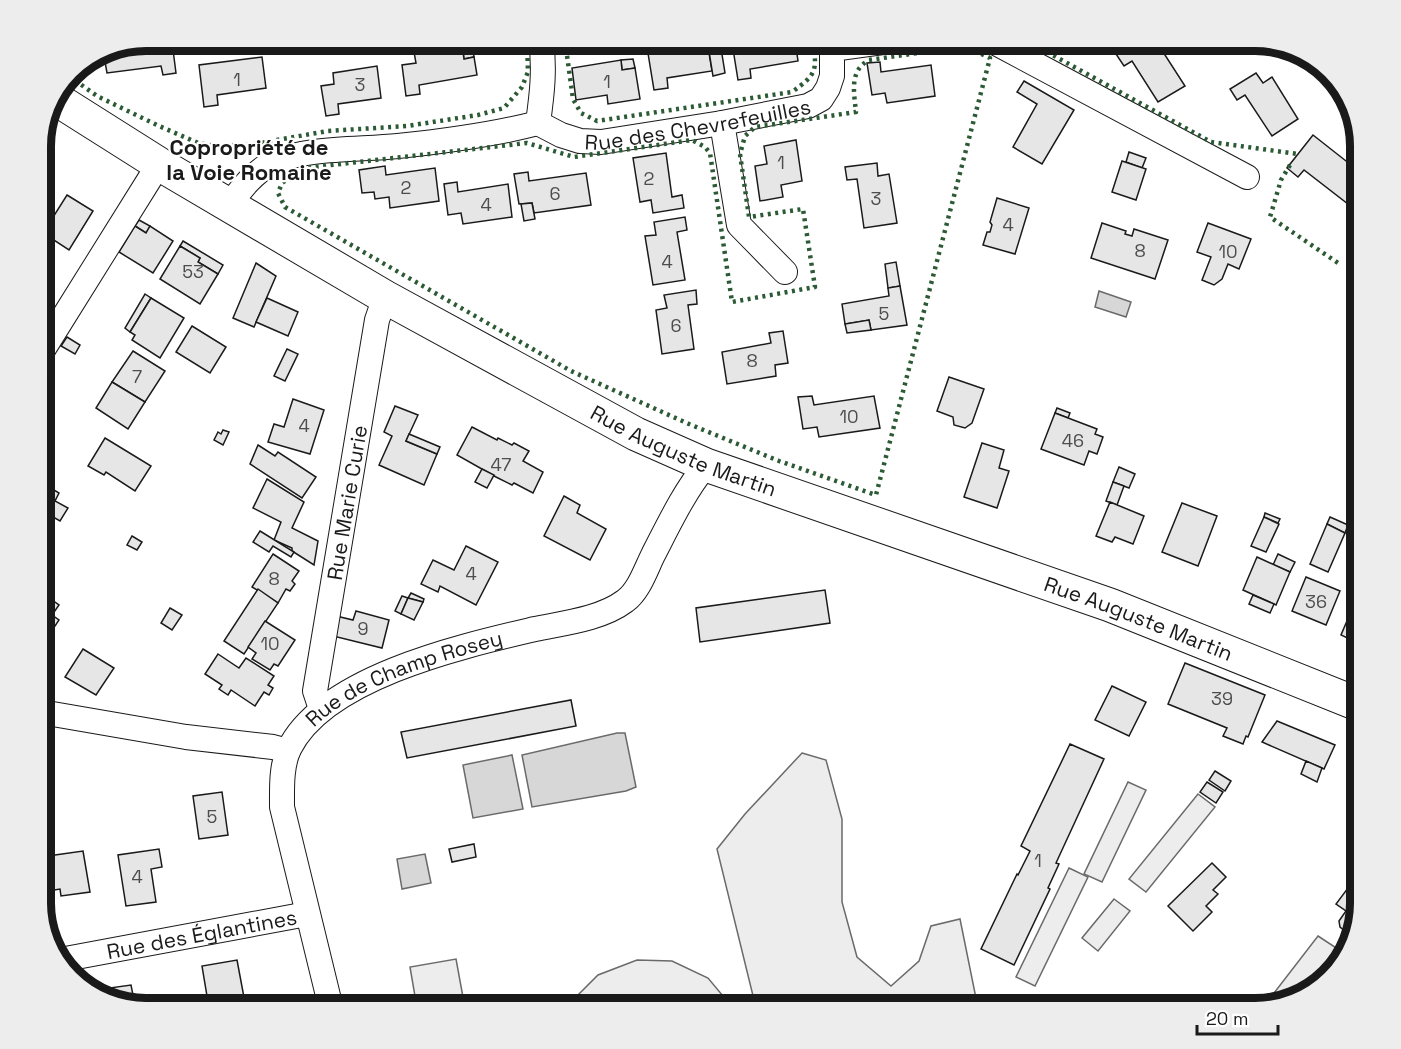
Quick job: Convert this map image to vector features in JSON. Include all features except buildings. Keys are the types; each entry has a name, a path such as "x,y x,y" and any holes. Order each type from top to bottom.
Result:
{"main road":[{"name":"Rue Auguste Martin","path":"62,102 159,164 385,297 636,434 706,465 1110,605 1350,701"}],"street":[{"path":"230,204 258,172 273,163 300,155 475,136 538,123 544,86 543,51"},
{"name":"Rue des Chevrefeuilles","path":"538,123 561,135 580,141 601,142 723,123 807,106 820,99 828,88 832,76 832,51"},
{"path":"1012,51 1247,177"},
{"path":"723,123 739,225 785,272"},
{"path":"51,337 159,164"},
{"name":"Rue Marie Curie","path":"321,709 315,692 375,329 385,297"},
{"name":"Rue de Champ Rosey","path":"51,714 186,737 288,751 300,731 321,709 406,664 505,636 597,615 626,600 637,586 682,498 706,465"},
{"path":"288,751 282,779 282,807 328,998"},
{"name":"Rue des Églantines","path":"69,958 307,914"}],"shaded area":[{"path":"1099,291 1131,302 1126,317 1095,307"},
{"path":"625,733 636,787 626,791 532,807 522,755"},
{"path":"802,753 826,760 842,819 842,902 857,957 891,986 919,961 931,926 960,919 976,998 754,998 717,849 745,814"},
{"path":"512,755 523,809 473,818 463,765"},
{"path":"1128,782 1146,790 1102,882 1084,874"},
{"path":"1198,794 1215,807 1146,892 1129,879"},
{"path":"425,854 431,883 402,889 397,859"},
{"path":"1069,868 1088,877 1035,986 1016,977"},
{"path":"1114,899 1130,911 1098,951 1082,938"},
{"path":"1318,936 1338,949 1330,961 1308,982 1280,995 1271,996"},
{"path":"456,959 463,998 415,998 410,967"},
{"path":"637,960 672,961 708,978 725,998 575,998 598,975"}],"hedge":[{"path":"77,82 97,96 198,143 215,146 254,144 328,131 407,126 478,115 504,108 522,87 528,72 527,51"},
{"path":"566,51 573,99 581,113 597,121 792,92 811,76 815,66 814,51"},
{"path":"932,51 869,60 858,70 854,83 856,112 755,127 745,136 740,154 749,217 803,209 815,287 732,302 710,153 705,147 692,140 574,157 527,143 305,168 282,183 278,193 285,207 571,371 779,461 876,495 990,58 975,51"},
{"path":"1045,51 1211,142 1298,154 1297,156"},
{"path":"1290,165 1281,180 1270,217 1341,265"}],"district":[{"name":"Copropriété de la Voie Romaine","path":"249,160"}]}
